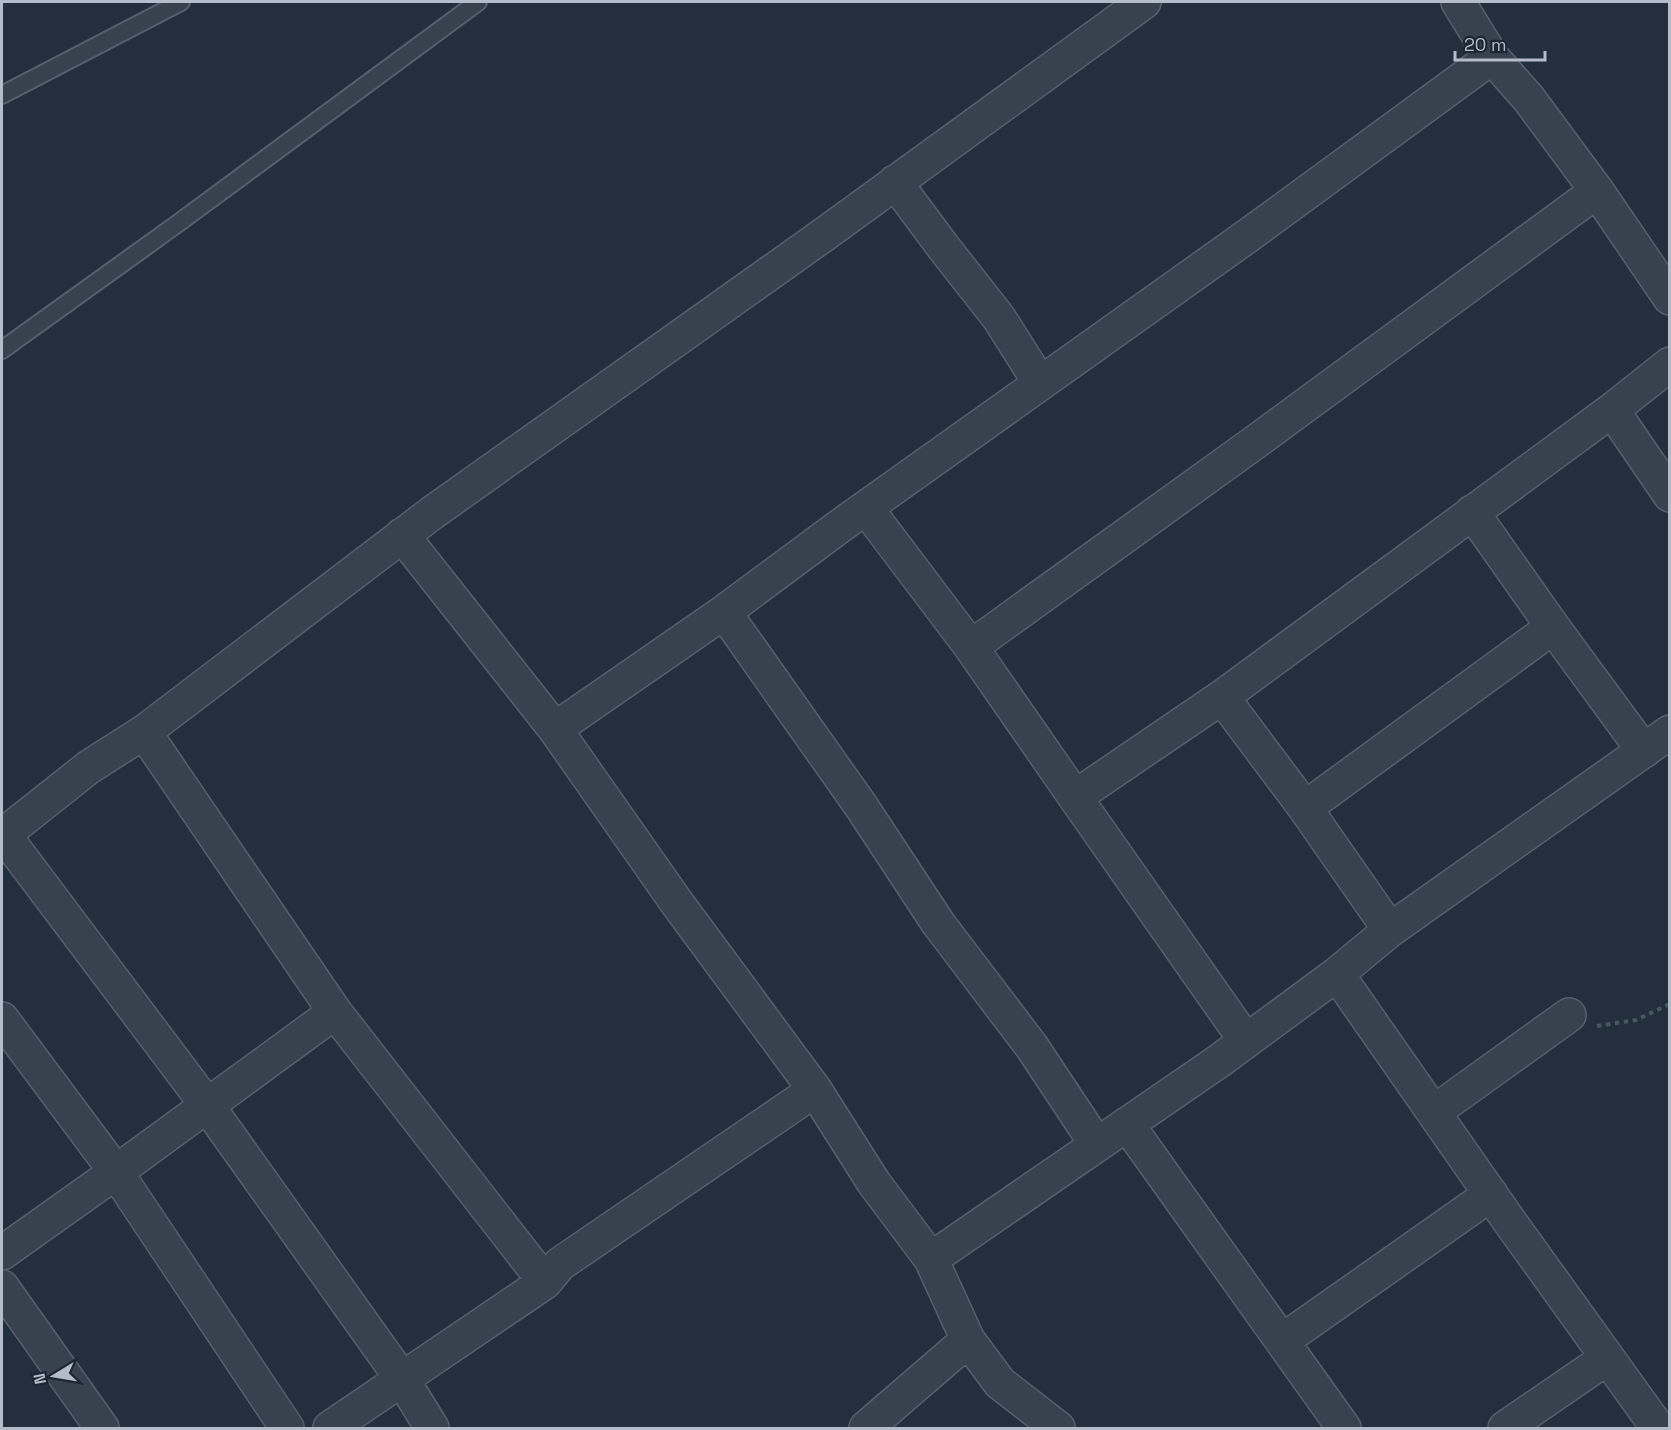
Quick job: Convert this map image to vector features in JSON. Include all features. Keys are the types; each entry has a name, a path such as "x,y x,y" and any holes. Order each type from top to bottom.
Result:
{"street":[{"path":"432,1428 402,1379 207,1105 3,836 89,767 144,732 402,535 1144,2"},
{"path":"1458,2 1492,57 1529,99 1597,191 1670,298"},
{"path":"555,729 724,612 1246,237 1492,57"},
{"path":"895,182 999,318 1040,383"},
{"path":"971,647 1597,191"},
{"path":"1075,798 1222,697 1612,410 1670,364"},
{"path":"1612,410 1670,495"},
{"path":"866,508 971,647 1246,1041"},
{"path":"1472,512 1644,752"},
{"path":"402,535 555,729 677,903 815,1090 874,1183 931,1259 968,1340 999,1383 1058,1428"},
{"path":"724,612 861,806 938,923 1032,1047 1097,1145"},
{"path":"1305,808 1553,627"},
{"path":"1222,697 1305,808 1390,930"},
{"path":"144,732 335,1012 545,1282"},
{"path":"931,1259 1246,1041 1337,974 1390,930 1670,732"},
{"path":"1337,974 1658,1428"},
{"path":"2,1253 335,1012"},
{"path":"1434,1112 1569,1015"},
{"path":"2,1019 116,1172 286,1428"},
{"path":"330,1428 545,1282 560,1264 815,1090"},
{"path":"1127,1124 1344,1428"},
{"path":"1282,1341 1491,1194"},
{"path":"2,1287 102,1428"},
{"path":"866,1428 968,1340"},
{"path":"1505,1428 1607,1358"}],"lane":[{"path":"2,95 181,2"},
{"path":"2,350 478,2"}],"path":[{"path":"1569,1015 1590,1027 1636,1020 1670,1004"}]}
